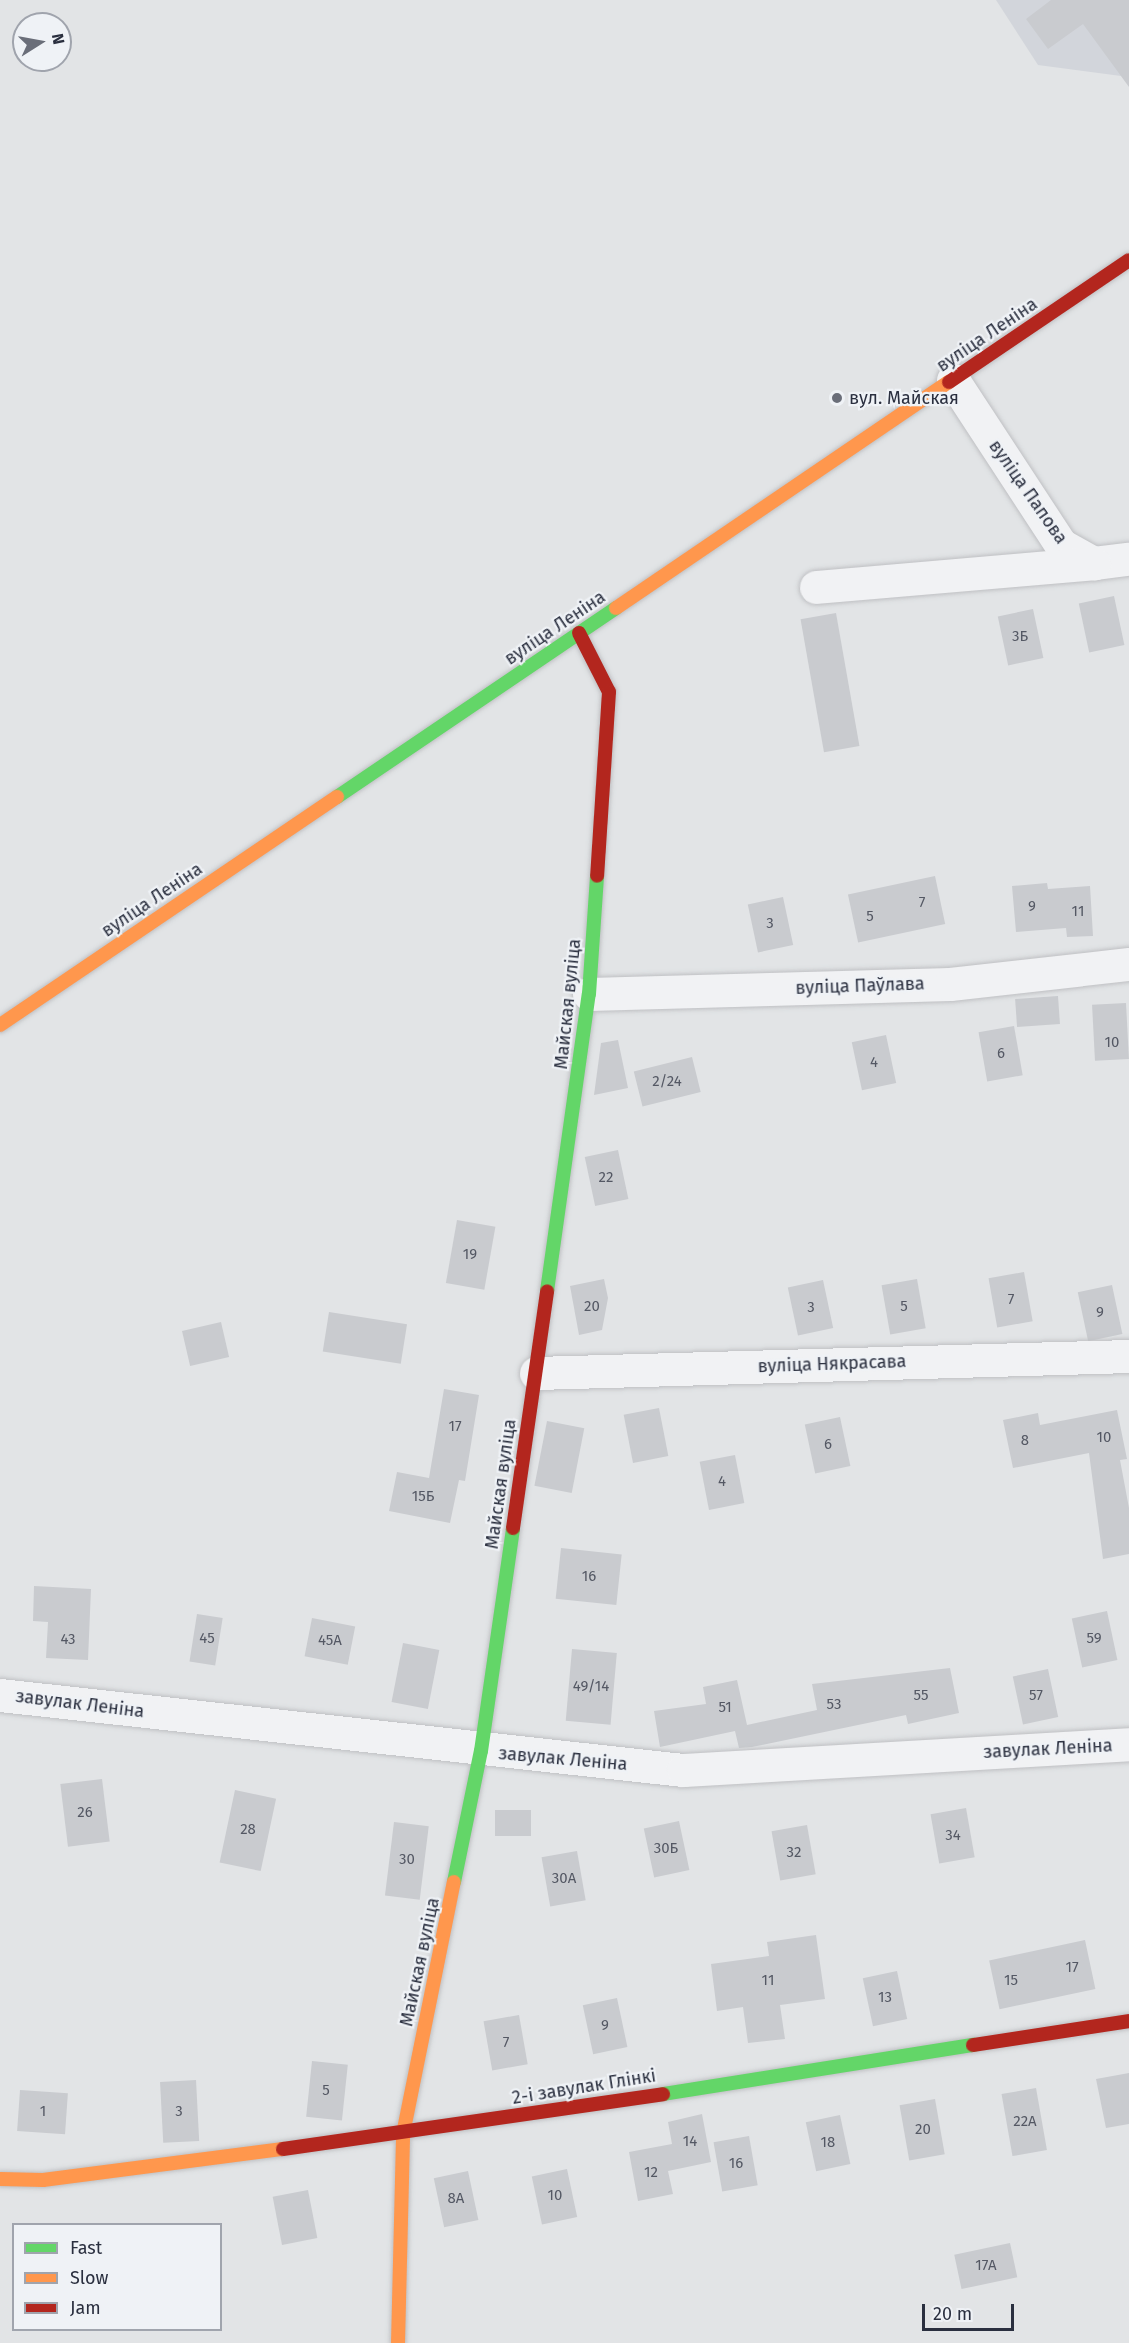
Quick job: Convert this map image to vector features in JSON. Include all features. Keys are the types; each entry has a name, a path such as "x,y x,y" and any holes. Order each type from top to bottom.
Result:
{"street":[{"name":"вуліца Леніна","path":"0,1025 1129,260"},
{"name":"вуліца Папова","path":"953,380 1061,545 1094,563"},
{"path":"816,586 1129,559"},
{"name":"Майская вуліца","path":"398,2343 403,2134 481,1751 590,994 609,692 579,633"},
{"name":"вуліца Паўлава","path":"590,994 950,984 1129,964"},
{"name":"вуліца Някрасава","path":"536,1373 1129,1356"},
{"name":"завулак Леніна","path":"0,1695 481,1751 683,1770 1129,1744"},
{"name":"2-і завулак Глінкі","path":"0,2179 43,2180 403,2134 1129,2021"}],"shaded area":[{"path":"996,0 1129,0 1129,70 1121,76 1038,65"}],"building":[{"path":"1051,0 1129,0 1129,87 1083,24 1048,49 1026,19"},
{"path":"1114,596 1124,645 1089,652 1079,603"},
{"path":"1033,609 1043,658 1008,665 998,616"},
{"path":"836,613 859,746 824,752 801,619"},
{"path":"935,876 945,924 858,942 848,895"},
{"path":"1047,883 1048,889 1090,886 1093,936 1067,937 1066,928 1016,932 1012,886"},
{"path":"783,897 793,945 758,952 748,904"},
{"path":"1058,996 1060,1024 1017,1027 1015,999"},
{"path":"1126,1003 1129,1059 1095,1061 1092,1005"},
{"path":"1014,1026 1023,1075 987,1081 979,1032"},
{"path":"886,1035 896,1083 862,1090 852,1042"},
{"path":"618,1040 628,1088 594,1095 601,1043"},
{"path":"692,1057 701,1092 642,1106 634,1072"},
{"path":"618,1150 628,1199 595,1206 585,1157"},
{"path":"457,1220 495,1227 484,1290 446,1283"},
{"path":"1024,1272 1033,1321 997,1327 989,1278"},
{"path":"604,1279 608,1298 602,1330 579,1335 570,1286"},
{"path":"917,1279 926,1328 890,1334 882,1285"},
{"path":"823,1280 833,1328 798,1335 788,1287"},
{"path":"1112,1285 1122,1334 1088,1341 1078,1292"},
{"path":"329,1312 407,1324 401,1364 323,1352"},
{"path":"221,1322 229,1357 190,1366 182,1331"},
{"path":"444,1389 479,1395 465,1481 459,1480 450,1523 389,1511 397,1472 429,1478"},
{"path":"659,1408 668,1456 633,1463 624,1415"},
{"path":"1117,1410 1127,1459 1120,1460 1129,1508 1129,1554 1103,1559 1089,1453 1013,1468 1003,1420 1038,1413 1040,1425"},
{"path":"840,1417 850,1466 815,1473 805,1424"},
{"path":"547,1421 584,1428 572,1493 534,1486"},
{"path":"735,1455 744,1503 709,1510 700,1462"},
{"path":"561,1548 622,1554 616,1605 556,1599"},
{"path":"34,1586 91,1589 88,1660 46,1658 48,1622 33,1621"},
{"path":"1107,1611 1117,1660 1082,1667 1072,1618"},
{"path":"197,1614 223,1618 215,1665 189,1661"},
{"path":"312,1618 355,1626 348,1665 305,1656"},
{"path":"403,1643 439,1650 428,1709 392,1702"},
{"path":"572,1649 617,1653 611,1725 566,1721"},
{"path":"950,1668 959,1713 908,1724 906,1715 752,1747 739,1748 735,1731 660,1747 654,1711 706,1704 703,1687 737,1680 747,1725 817,1710 812,1684"},
{"path":"1048,1669 1058,1717 1023,1724 1013,1676"},
{"path":"102,1779 110,1842 68,1847 60,1784"},
{"path":"235,1790 276,1799 261,1871 220,1862"},
{"path":"966,1808 975,1857 939,1863 931,1814"},
{"path":"495,1810 531,1810 531,1836 495,1836"},
{"path":"679,1821 689,1870 654,1877 644,1828"},
{"path":"394,1822 429,1826 420,1900 385,1895"},
{"path":"807,1825 816,1874 780,1880 772,1831"},
{"path":"577,1851 586,1900 550,1906 542,1857"},
{"path":"816,1935 825,1999 780,2005 785,2039 748,2043 743,2007 717,2011 711,1964 769,1956 767,1942"},
{"path":"1085,1940 1095,1989 1000,2009 989,1960"},
{"path":"897,1971 907,2019 873,2026 863,1978"},
{"path":"617,1998 627,2047 593,2054 583,2005"},
{"path":"519,2015 528,2064 492,2070 484,2021"},
{"path":"312,2061 348,2065 342,2120 306,2117"},
{"path":"1129,2073 1129,2124 1106,2128 1096,2079"},
{"path":"196,2080 199,2141 163,2143 160,2082"},
{"path":"1036,2088 1047,2150 1012,2156 1002,2094"},
{"path":"20,2090 68,2093 65,2134 17,2131"},
{"path":"935,2099 945,2154 909,2160 900,2105"},
{"path":"702,2114 711,2162 668,2171 673,2194 638,2201 629,2152 672,2144 668,2122"},
{"path":"840,2115 850,2164 816,2171 806,2122"},
{"path":"749,2136 758,2185 722,2191 714,2142"},
{"path":"567,2169 577,2217 542,2224 532,2176"},
{"path":"468,2171 478,2220 444,2227 434,2178"},
{"path":"308,2190 317,2238 282,2245 273,2197"},
{"path":"1010,2243 1017,2277 962,2289 954,2255"}],"traffic: fast":[{"path":"337,797 616,608"},
{"path":"547,1291 589,994 597,876"},
{"path":"454,1882 481,1751 513,1528"},
{"path":"663,2094 973,2045"}],"traffic: slow":[{"path":"616,608 949,382"},
{"path":"0,1025 337,797"},
{"path":"398,2343 403,2134 454,1882"},
{"path":"0,2179 43,2180 283,2149"}],"traffic: jam":[{"path":"949,382 1129,260"},
{"path":"579,633 609,692 597,876"},
{"path":"513,1528 547,1291"},
{"path":"973,2045 1129,2021"},
{"path":"283,2149 663,2094"}],"place":[{"name":"вул. Майская","path":"837,398"}]}
